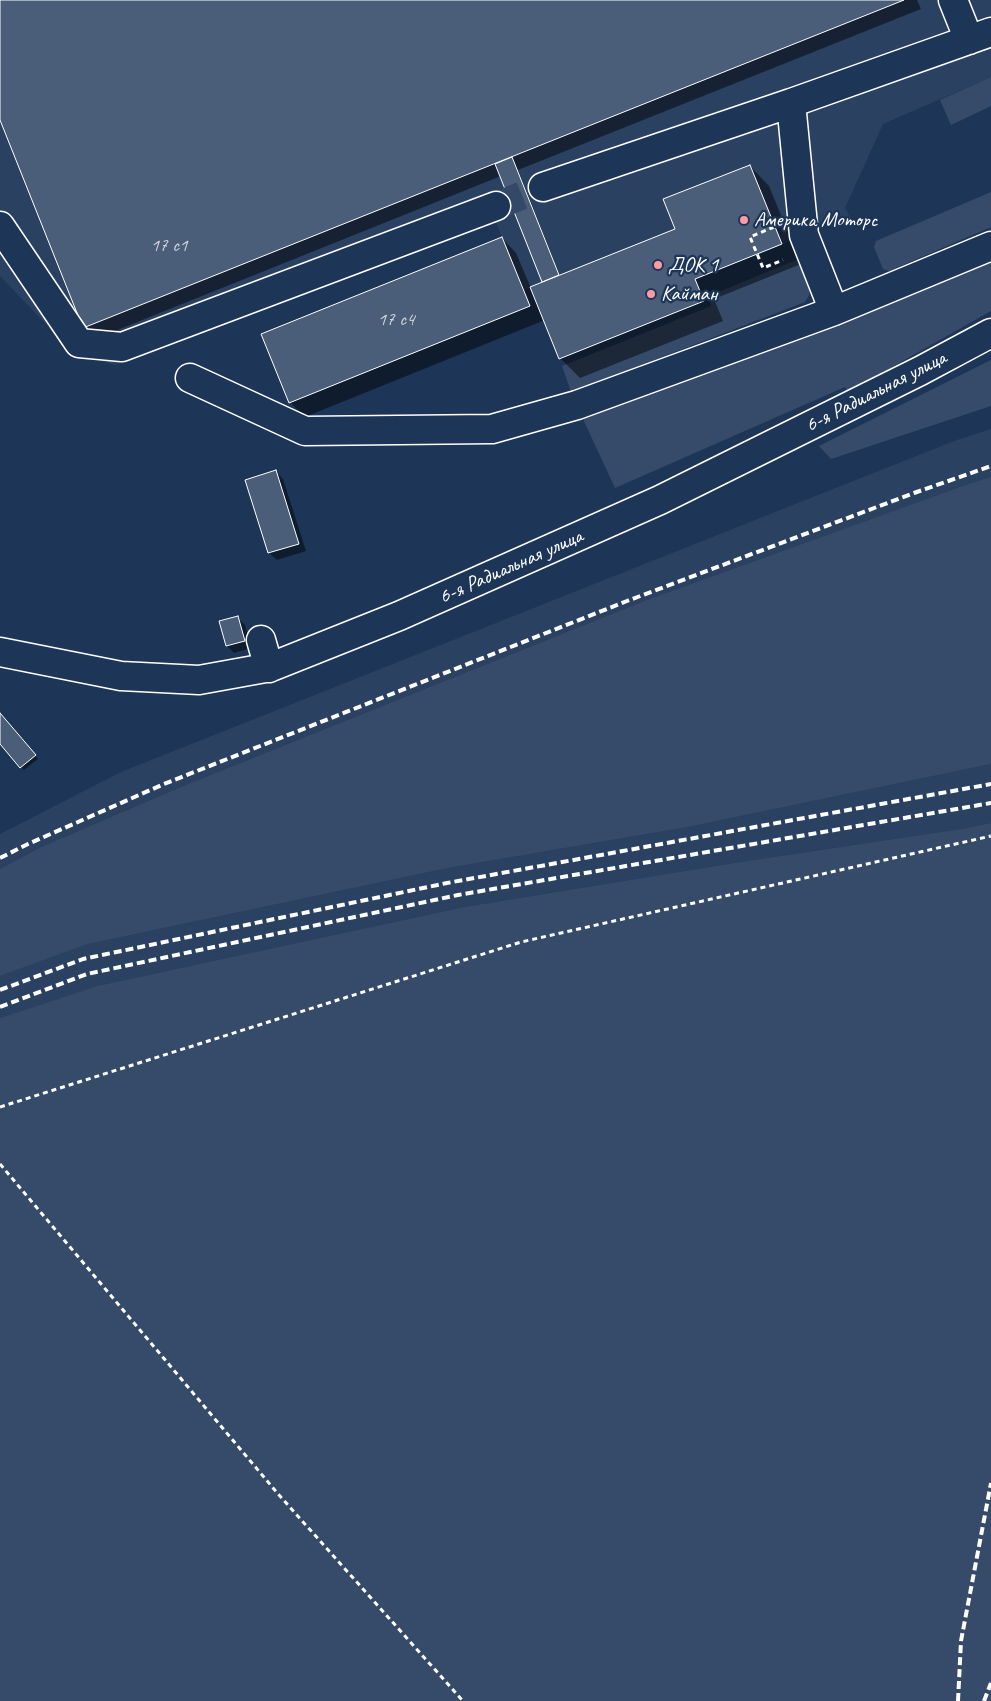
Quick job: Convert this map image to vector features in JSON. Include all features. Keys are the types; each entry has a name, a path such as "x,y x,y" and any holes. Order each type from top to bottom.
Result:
{"street":[{"path":"543,187 791,103 980,36 953,0"},
{"path":"791,103 804,235 834,311"},
{"path":"0,226 79,343 122,347 496,206"},
{"path":"190,378 306,431 492,429 577,405 834,311 991,246"},
{"name":"6-я Радиальная улица","path":"1,659 121,676 199,680 269,668 399,616 660,500 920,372 991,333"},
{"path":"261,640 269,668"}],"path":[{"path":"754,246 763,268 810,249"},
{"path":"0,1107 520,942 991,836"},
{"path":"0,1164 279,1495 463,1701"}],"shaded area":[{"path":"0,0 991,0 991,77 883,124 845,208 850,217 695,279 704,301 559,359 530,287 524,290 495,220 115,365 76,353 64,343 0,276"},
{"path":"991,77 991,106 951,125 940,100"},
{"path":"991,192 991,227 889,271 883,269 874,247 876,241"},
{"path":"801,258 811,286 805,302 571,392 562,366 711,306 709,296"},
{"path":"991,258 991,311 848,392 845,387 615,488 583,419 823,330"},
{"path":"991,360 991,406 831,459 819,446"},
{"path":"991,429 991,477 644,601 183,786 41,847 0,869 0,834 121,772 954,441"},
{"path":"991,477 991,764 688,827 448,868 88,944 0,976 0,869 41,847 183,786 644,601"},
{"path":"991,764 991,823 464,907 97,986 0,1018 0,976 88,944 448,868 688,827"},
{"path":"991,823 991,1701 0,1701 0,1018 97,986 464,907"}],"building":[{"path":"0,0 904,0 83,328 0,120"},
{"path":"512,157 559,275 542,282 495,164"},
{"name":"ДОК 1","path":"750,165 782,244 695,279 704,301 559,359 530,287 675,229 663,199"},
{"path":"502,237 530,306 289,403 261,334"},
{"path":"276,470 299,544 268,553 245,480"},
{"path":"238,616 245,641 226,646 219,621"},
{"path":"0,713 36,755 20,768 0,744"}],"tunnel":[{"path":"496,206 543,187"}],"railway":[{"path":"0,858 164,784 627,601 991,466"},
{"path":"0,990 83,959 447,883 991,784"},
{"path":"0,1007 87,974 458,895 991,803"},
{"path":"958,1701 961,1641 991,1483"},
{"path":"984,1701 991,1683"}],"place":[{"name":"Америка Моторс","path":"744,220"},
{"name":"ДОК 1","path":"658,265"},
{"name":"Кайман","path":"651,294"}]}
